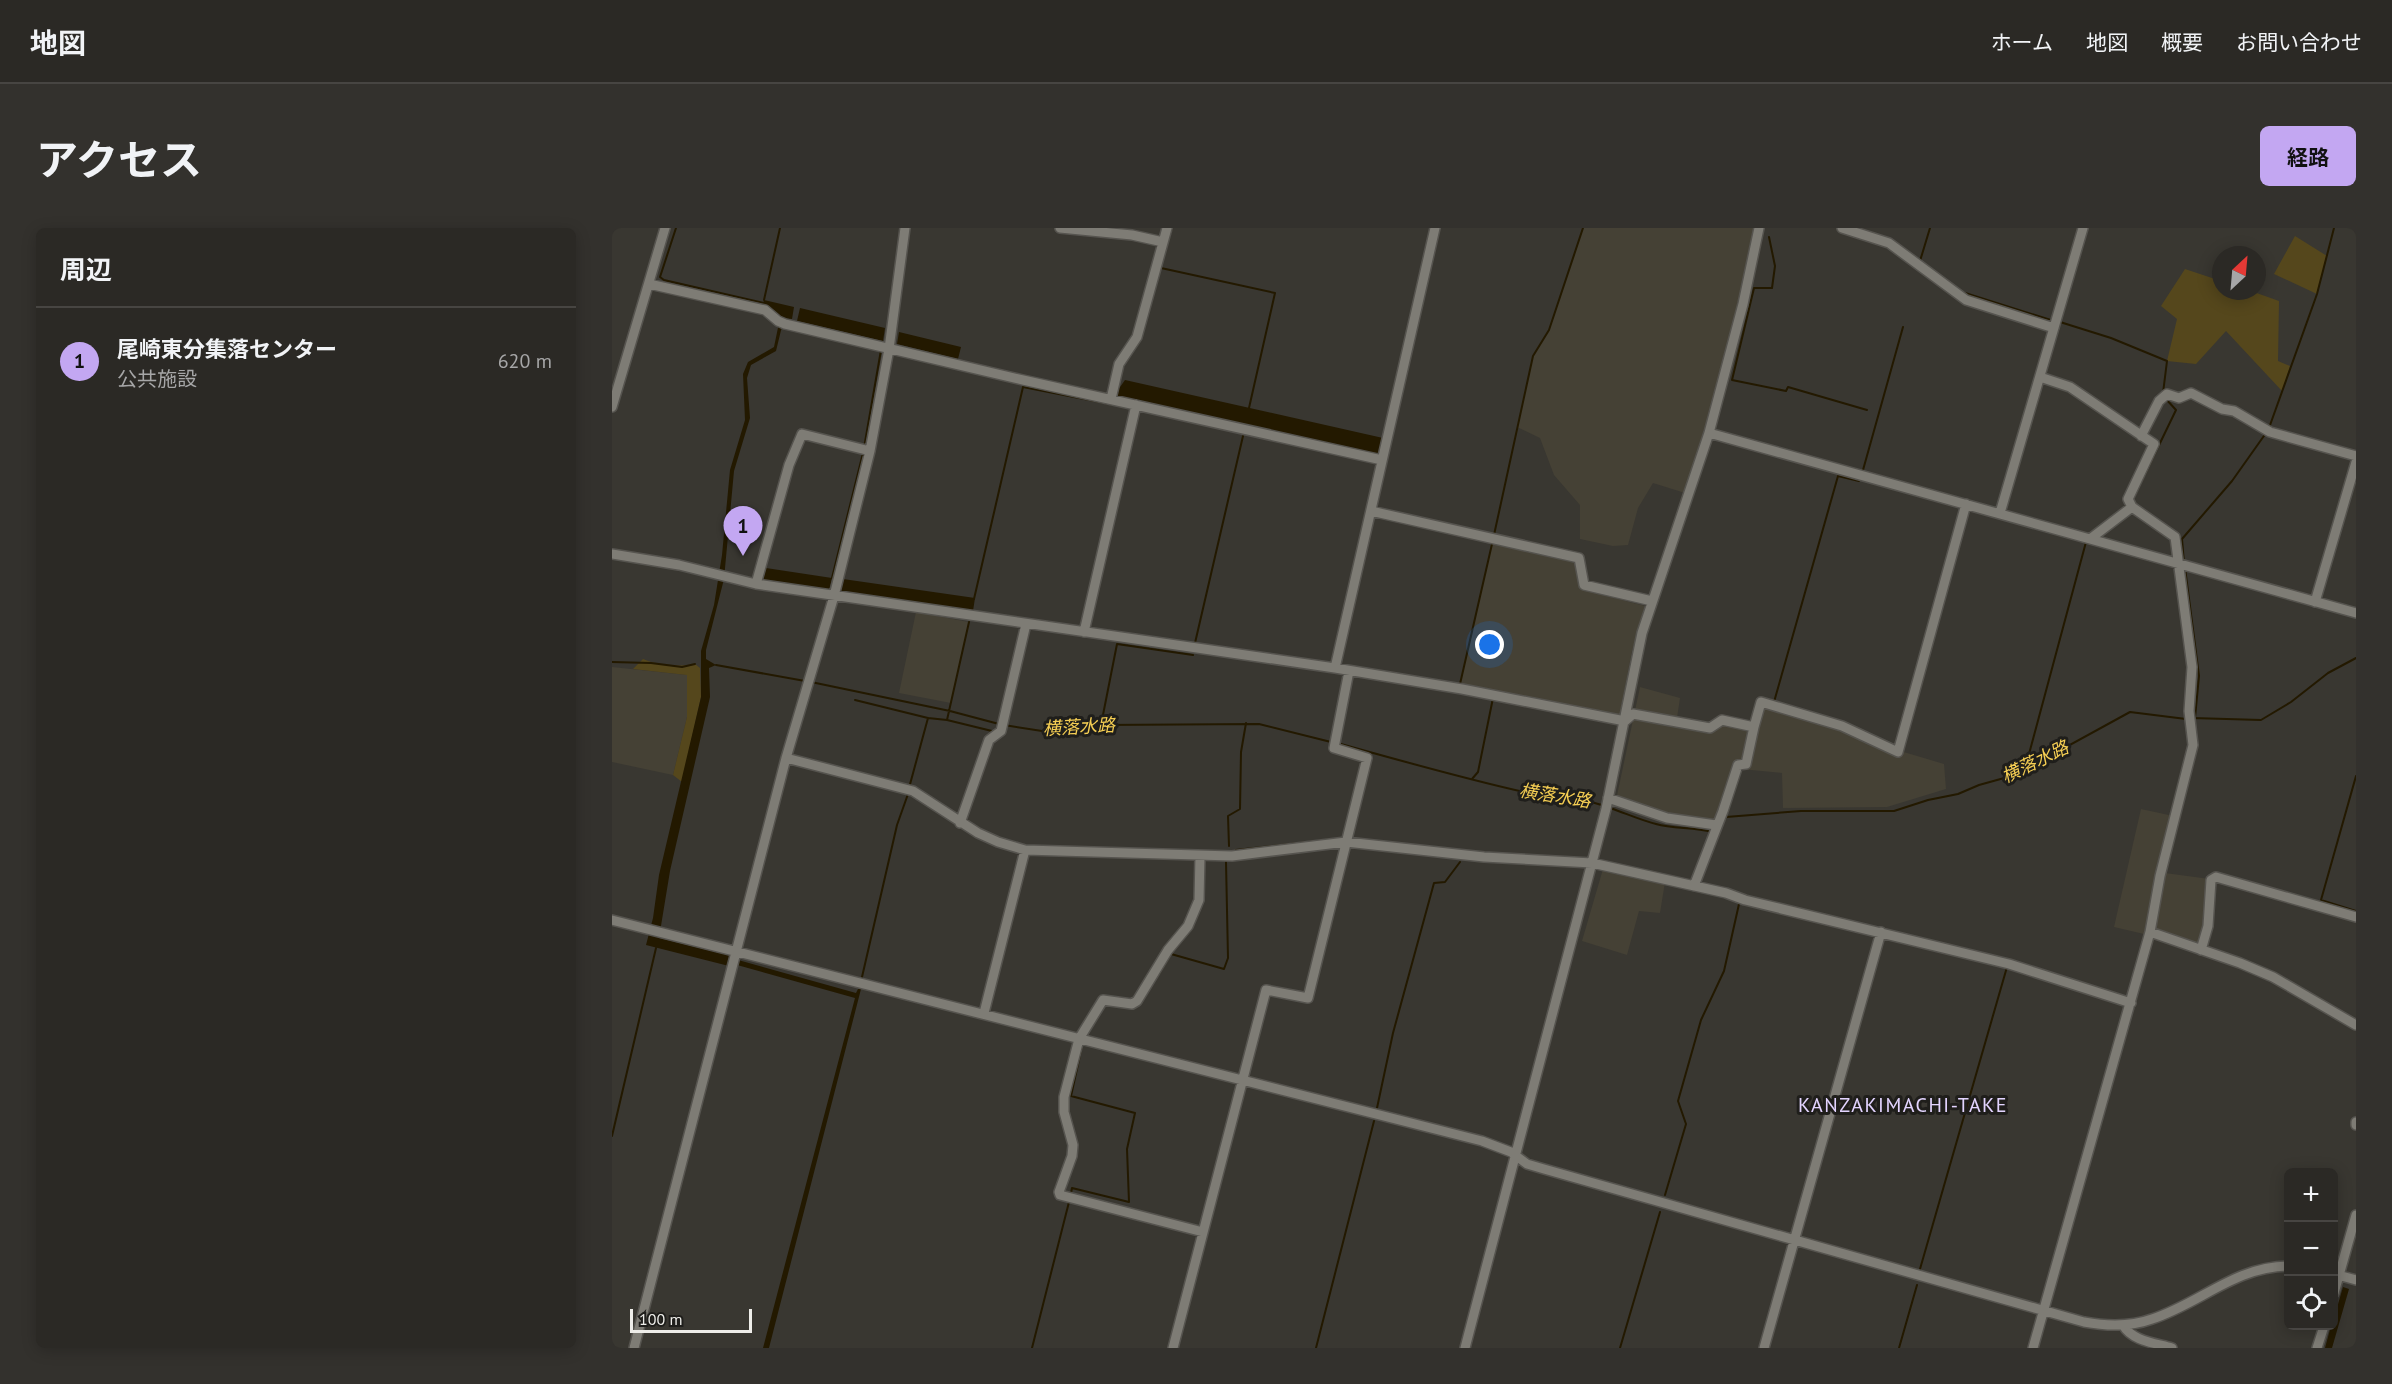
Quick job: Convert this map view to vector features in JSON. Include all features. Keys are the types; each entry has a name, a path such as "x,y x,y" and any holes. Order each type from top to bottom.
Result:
{"street":[{"path":"612,407 666,228"},
{"path":"634,1348 786,758 834,596 870,451 890,349 905,228"},
{"path":"1060,228 1132,235 1163,242"},
{"path":"1084,632 1124,402 1119,364 1137,337 1167,228"},
{"path":"1335,668 1435,228"},
{"path":"1465,1348 1607,804 1642,633 1698,472 1743,304 1759,228"},
{"path":"1842,228 1889,243 1966,300 2054,328"},
{"path":"2000,513 2083,228"},
{"path":"649,284 765,310 781,323 1382,460"},
{"path":"2033,1348 2150,932 2160,876 2193,746 2189,711 2192,668 2175,537 2132,507 2128,499 2154,444 2070,387 2040,377"},
{"path":"2141,436 2159,400 2167,394 2179,398 2191,393 2222,409 2234,411 2267,430 2356,456"},
{"path":"1709,433 2356,614"},
{"path":"756,584 789,465 801,434 870,451"},
{"path":"2315,602 2356,462"},
{"path":"1694,886 1714,830 1742,764 1761,702 1842,726 1898,752 1966,504"},
{"path":"2086,538 2132,507"},
{"path":"1371,511 1579,558 1584,585 1652,601"},
{"path":"612,554 722,575 756,584 1335,668 1462,689 1625,721"},
{"path":"960,823 989,740 1001,731 1026,624"},
{"path":"1173,1348 1266,990 1308,998 1367,758 1334,748 1349,671"},
{"path":"1625,721 1633,714 1710,728 1722,720 1754,727"},
{"path":"786,758 909,790 960,823 998,842 1025,850 1232,856 1346,842 1484,857 1592,863 1726,893 1745,900 2009,964 2131,1003"},
{"path":"1607,804 1714,830"},
{"path":"984,1013 1025,850"},
{"path":"1200,856 1199,900 1188,926 1168,950 1137,1001 1132,1004 1103,1000 1079,1039 1064,1096 1064,1112 1073,1145 1072,1156 1063,1178 1060,1195 1203,1232"},
{"path":"2201,950 2208,926 2211,880 2216,877 2356,916"},
{"path":"612,920 1482,1141 1503,1148 1527,1164 2084,1322 2123,1325 2151,1320 2232,1279 2261,1268 2284,1266"},
{"path":"1764,1348 1881,932"},
{"path":"2150,932 2273,977 2356,1025"},
{"path":"2338,1269 2356,1215"},
{"path":"2338,1276 2356,1280"},
{"path":"2123,1325 2134,1337 2172,1348"},
{"path":"2317,1348 2323,1330"}],"shaded area":[{"path":"1583,228 1755,228 1738,306 1711,410 1685,493 1653,483 1638,508 1628,545 1613,546 1580,539 1580,505 1554,475 1540,438 1517,427 1533,356 1549,330"},
{"path":"2295,236 2327,256 2317,294 2274,274"},
{"path":"2185,269 2212,278 2212,300 2266,300 2266,296 2279,301 2278,361 2290,366 2282,391 2226,331 2196,364 2167,361 2177,319 2161,306"},
{"path":"764,300 794,307 792,319 784,318 776,351 751,365 747,378 750,418 734,471 724,579 706,650 706,659 716,665 709,668 710,697 670,871 659,938 732,956 731,958 856,993 858,989 861,989 769,1348 763,1348 855,998 730,963 729,966 646,945 653,918 659,875 701,697 701,651 714,605 722,555 730,470 745,420 743,374 748,362 774,347 780,318 770,307 763,305"},
{"path":"800,308 885,328 883,341 797,321"},
{"path":"899,332 961,347 958,359 897,344"},
{"path":"1125,380 1383,438 1379,455 1118,396 1118,390"},
{"path":"1492,544 1577,563 1580,589 1645,606 1632,651 1618,723 1458,690"},
{"path":"766,568 832,578 829,590 763,580"},
{"path":"843,579 975,598 973,611 841,591"},
{"path":"916,612 969,622 951,703 899,693"},
{"path":"643,659 669,665 695,664 700,668 701,697 682,782 673,775 687,717 687,675 633,669"},
{"path":"612,667 687,675 687,717 673,775 612,762"},
{"path":"1640,687 1680,698 1677,718 1710,725 1751,724 1760,698 1842,723 1897,750 1944,764 1946,789 1887,807 1783,808 1782,773 1741,769 1722,829 1666,821 1615,805"},
{"path":"2141,809 2178,817 2165,873 2217,880 2204,948 2114,927"},
{"path":"1603,869 1665,882 1660,913 1639,911 1627,955 1582,941"},
{"path":"2343,1287 2349,1289 2338,1327 2338,1304"},
{"path":"2330,1330 2337,1330 2332,1348 2325,1348"}],"waterway":[{"path":"676,228 660,277 664,280 764,303"},
{"path":"764,300 780,228"},
{"path":"1168,240 1172,228"},
{"path":"1494,535 1533,356 1549,330 1583,228"},
{"path":"1921,262 1930,228"},
{"path":"2269,428 2317,294 2334,228"},
{"path":"1769,237 1775,266 1772,288 1754,288 1732,380 1786,391 1788,387 1867,410"},
{"path":"1161,268 1275,293 1249,408"},
{"path":"1962,292 2054,321"},
{"path":"2060,322 2111,338 2167,361 2163,393"},
{"path":"1863,470 1903,327"},
{"path":"864,448 881,350"},
{"path":"974,599 1023,387 1115,405"},
{"path":"2132,501 2176,410 2166,399"},
{"path":"2184,563 2182,539 2232,481 2266,433"},
{"path":"1195,643 1243,436"},
{"path":"832,578 863,453"},
{"path":"1774,702 1838,476 1859,481"},
{"path":"2088,536 2127,505"},
{"path":"2031,765 2029,754 2086,542"},
{"path":"1460,684 1492,544"},
{"path":"2185,568 2199,676 2195,718"},
{"path":"909,788 928,718 947,720 969,622"},
{"path":"1101,725 1117,644 1193,655"},
{"name":"横落水路","path":"2192,718 2261,720 2291,702 2328,673 2356,658"},
{"name":"横落水路","path":"612,662 682,667 695,664"},
{"name":"横落水路","path":"716,665 805,681"},
{"name":"横落水路","path":"811,682 950,711 999,724"},
{"path":"1472,779 1478,772 1493,698"},
{"path":"855,700 928,718"},
{"name":"横落水路","path":"1723,823 1726,817 1801,811 1894,811 1928,800 1958,794 1979,785 2015,775 2130,712 2186,719"},
{"path":"947,720 992,731"},
{"path":"1229,846 1228,816 1240,809 1241,752 1246,723"},
{"name":"横落水路","path":"1004,725 1042,731 1101,725 1259,724 1331,742"},
{"name":"横落水路","path":"1337,743 1500,787 1585,800 1605,806"},
{"path":"2356,776 2321,900 2356,911"},
{"path":"862,977 897,825 908,794"},
{"path":"1726,817 1731,799"},
{"name":"横落水路","path":"1610,808 1656,824 1712,832"},
{"path":"1236,850 1344,838"},
{"path":"1159,974 1171,954 1224,969 1228,958 1226,862"},
{"path":"1377,1108 1393,1033 1434,883 1445,882 1460,862"},
{"path":"1665,1195 1686,1124 1678,1101 1701,1020 1724,971 1739,904"},
{"path":"612,1136 656,948"},
{"path":"1920,1269 2007,967"},
{"path":"1071,1193 1072,1188 1129,1202 1127,1149 1135,1113 1071,1096 1082,1046"},
{"path":"1316,1348 1374,1121"},
{"path":"1032,1348 1069,1202"},
{"path":"1620,1348 1660,1212"},
{"path":"1899,1348 1917,1285"}],"place":[{"name":"尾崎東分集落センター","path":"743,556"}],"district":[{"name":"KANZAKIMACHI-TAKE","path":"1903,1105"}]}
